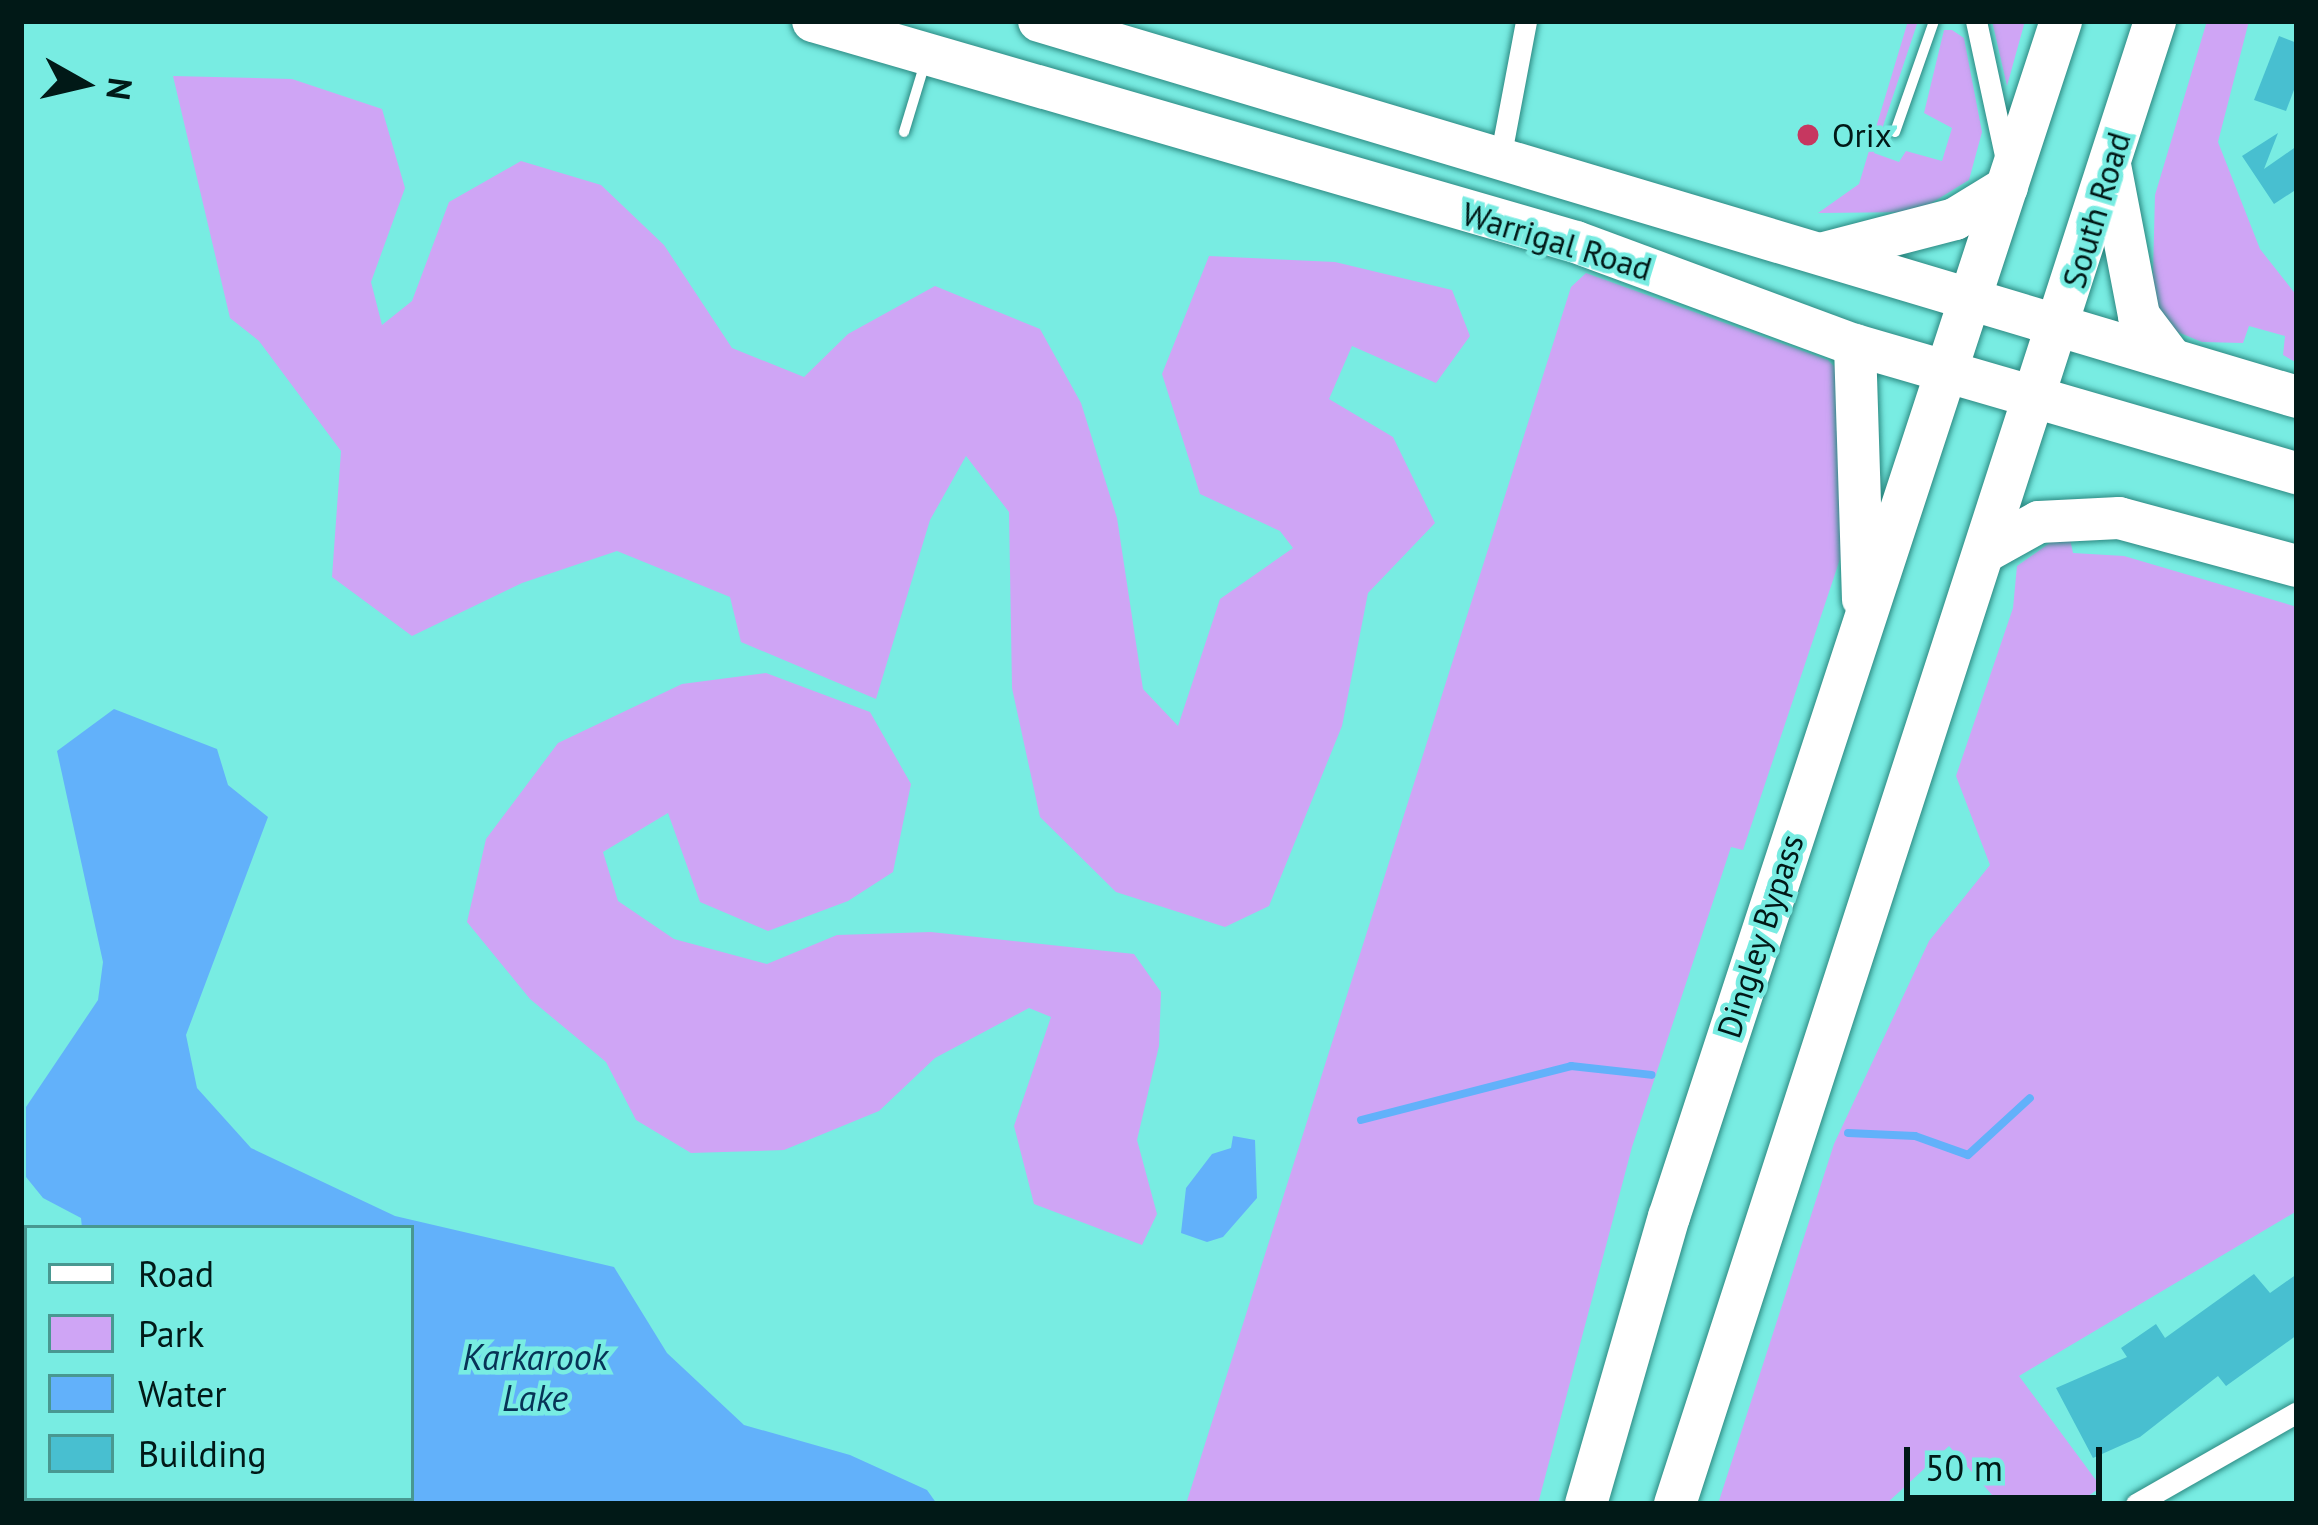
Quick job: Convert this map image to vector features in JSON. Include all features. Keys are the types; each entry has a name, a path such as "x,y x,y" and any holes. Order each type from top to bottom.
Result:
{"highway":[{"name":"Warrigal Road","path":"813,21 1576,242 1856,345 2297,473"},
{"name":"Warrigal Road","path":"1039,21 2297,397"},
{"path":"1947,372 2061,21"},
{"name":"South Road","path":"2037,398 2155,21"},
{"path":"2110,164 2139,316 2170,357"},
{"path":"1824,253 1955,219 2009,182"},
{"path":"1856,345 1864,624"},
{"name":"Dingley Bypass","path":"1586,1504 1658,1255 1947,372"},
{"path":"1675,1504 2037,398"},
{"path":"1990,549 2039,522 2119,518 2297,566"}],"street":[{"path":"1500,159 1526,21"},
{"path":"1976,21 2009,182"},
{"path":"2136,1504 2297,1412"}],"lane":[{"path":"1895,132 1934,21"},
{"path":"904,131 928,56"}],"green space":[{"path":"1908,21 1918,21 1874,153 1899,162 1906,151 1942,161 1952,128 1924,113 1944,30 1952,30 1964,38 1982,132 1969,180 1917,212 1818,213 1859,184"},
{"path":"1992,21 2025,21 2007,86"},
{"path":"2207,21 2249,21 2218,142 2260,249 2297,296 2297,363 2283,355 2285,336 2249,326 2243,343 2202,342 2163,326 2152,309 2155,195"},
{"path":"173,76 292,79 382,109 405,188 371,282 382,325 412,301 449,202 521,161 601,185 664,245 732,348 804,377 848,334 935,286 1040,329 1081,403 1117,518 1143,689 1178,726 1220,599 1293,548 1280,531 1200,494 1162,374 1209,256 1335,262 1452,290 1470,336 1436,383 1352,346 1329,399 1393,437 1435,523 1368,593 1342,726 1269,906 1225,927 1116,892 1040,817 1012,688 1009,512 966,456 930,520 876,699 741,642 730,597 617,551 522,583 412,636 332,577 341,451 259,341 230,318"},
{"path":"1586,273 1828,360 1840,372 1848,535 1743,850 1731,847 1632,1147 1538,1504 1186,1504 1571,287"},
{"path":"2068,530 2073,553 2124,556 2297,607 2297,1211 2019,1376 2101,1487 2077,1504 2000,1504 1949,1446 1886,1504 1718,1504 1834,1144 1929,941 1990,865 1956,776 2013,608 2017,566"},
{"path":"766,673 870,712 911,784 893,872 848,901 768,931 700,902 668,813 603,852 618,901 674,939 767,964 837,935 931,932 1134,954 1161,992 1159,1046 1137,1140 1157,1214 1142,1245 1034,1204 1014,1126 1051,1017 1029,1008 935,1058 879,1111 784,1150 691,1153 636,1120 606,1062 530,999 467,922 486,839 558,743 682,684"}],"water":[{"name":"Karkarook Lake","path":"114,709 217,749 228,785 268,817 186,1035 197,1088 251,1148 395,1216 614,1267 667,1353 744,1425 850,1455 927,1490 937,1504 21,1504 21,1379 24,1501 414,1501 414,1225 82,1225 81,1218 43,1198 26,1177 26,1107 98,1000 103,962 57,751"},
{"path":"1233,1136 1255,1140 1257,1198 1223,1237 1207,1242 1181,1233 1186,1188 1212,1154 1231,1148"}],"building":[{"path":"2279,36 2297,43 2297,82 2286,111 2254,100"},
{"path":"2278,133 2264,169 2297,146 2297,189 2274,204 2242,156"},
{"path":"2254,1274 2270,1293 2297,1274 2297,1335 2226,1386 2218,1376 2140,1437 2093,1458 2056,1388 2127,1357 2121,1348 2156,1324 2165,1338"}],"waterway":[{"path":"1361,1120 1571,1066 1652,1075"},
{"path":"1848,1133 1915,1136 1968,1155 2030,1098"}],"place":[{"name":"Orix","path":"1808,135"}]}
